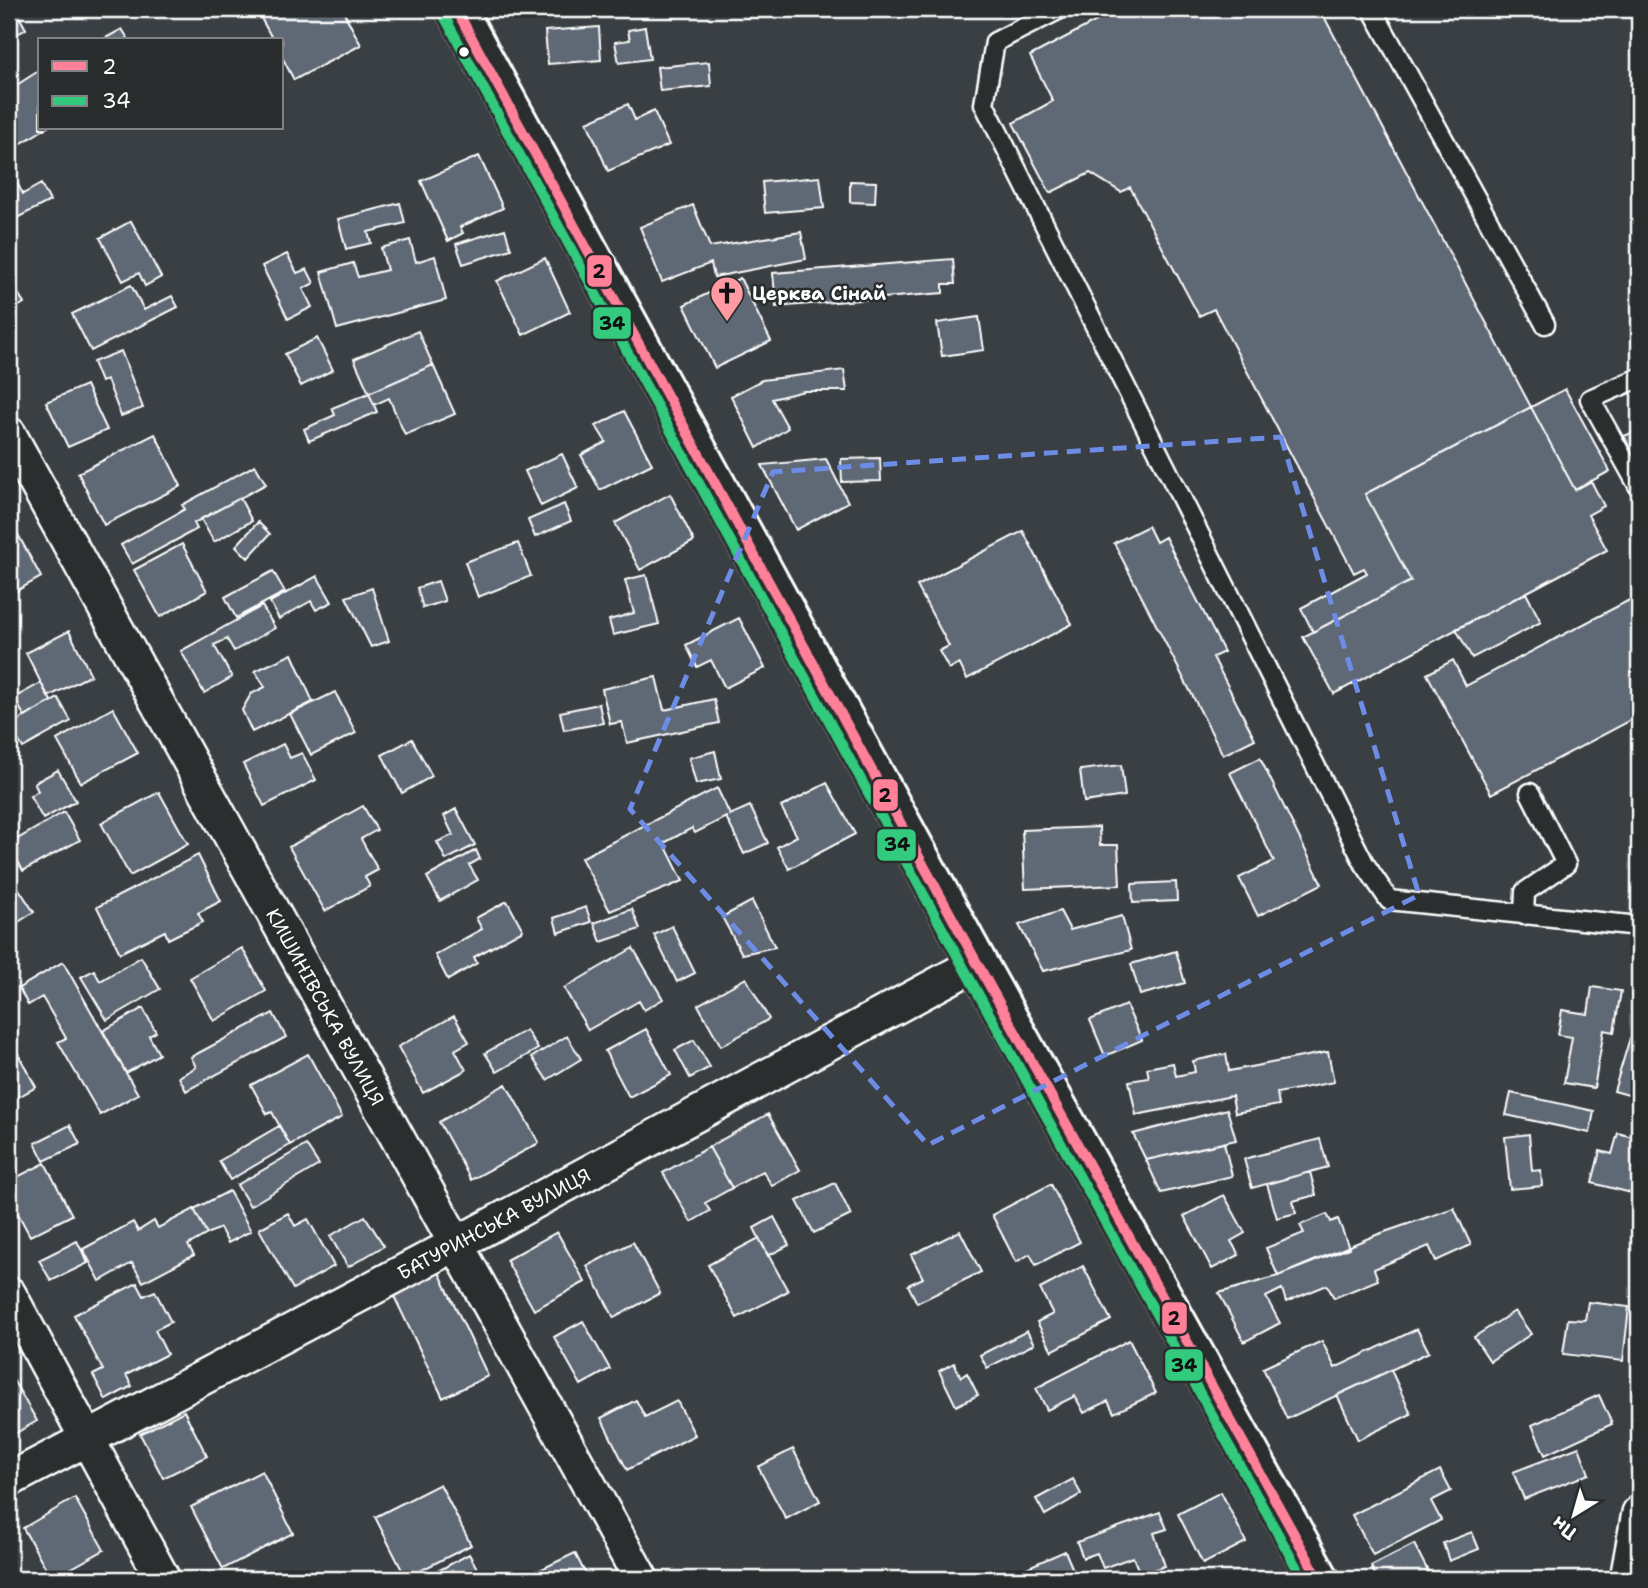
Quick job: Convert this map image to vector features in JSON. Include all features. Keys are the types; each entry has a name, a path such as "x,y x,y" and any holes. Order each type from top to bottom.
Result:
{"main road":[{"path":"456,9 977,963 1319,1579"}],"street":[{"name":"КИШИНІВСЬКА ВУЛИЦЯ","path":"9,434 641,1579"},
{"name":"БАТУРИНСЬКА ВУЛИЦЯ","path":"9,1480 456,1244 977,963"},
{"path":"9,1294 163,1579"},
{"path":"1627,1579 1639,1513"}],"lane":[{"path":"1059,9 995,42 984,104 1364,863 1389,900 1639,926"},
{"path":"1372,9 1545,324"},
{"path":"1639,378 1590,399 1639,488"},
{"path":"1524,915 1525,892 1566,864 1530,793"}],"highlighted area":[{"path":"1281,437 1419,895 928,1145 630,809 773,472"}],"building":[{"path":"9,9 15,9 26,29 9,39"},
{"path":"256,9 342,9 361,45 294,80 284,61 284,38 272,38"},
{"path":"1119,9 1320,9 1531,407 1365,494 1411,581 1313,632 1301,608 1367,573 1364,568 1354,573 1214,309 1199,316 1130,187 1121,192 1090,173 1050,193 1013,123 1053,101 1030,56"},
{"path":"599,27 601,60 548,64 545,31"},
{"path":"645,27 650,59 619,63 615,42 630,40 628,30"},
{"path":"122,29 128,38 106,38"},
{"path":"709,62 711,86 660,91 657,67"},
{"path":"38,71 38,130 43,130 9,151 9,90"},
{"path":"628,104 635,120 654,111 669,145 608,171 587,122"},
{"path":"479,156 503,208 460,227 463,233 448,241 421,181"},
{"path":"11,172 23,194 41,184 50,201 15,219 9,208"},
{"path":"820,177 824,208 765,213 762,182"},
{"path":"850,181 876,182 875,203 850,202"},
{"path":"400,203 405,223 368,232 371,243 346,249 338,219"},
{"path":"693,205 710,247 801,232 806,259 714,277 711,263 662,282 640,227"},
{"path":"131,221 161,277 145,286 139,273 123,281 100,238"},
{"path":"505,229 511,249 463,264 456,244"},
{"path":"410,240 416,262 435,256 446,300 337,329 321,272 353,263 358,277 387,270 381,248"},
{"path":"287,254 297,273 307,269 314,283 303,289 312,307 288,319 262,266"},
{"path":"545,258 570,312 523,335 497,281"},
{"path":"953,259 955,284 943,284 943,293 776,307 773,273"},
{"name":"Церква Сінай","path":"740,278 771,341 715,368 684,305"},
{"path":"9,281 24,303 9,312"},
{"path":"131,285 144,310 172,296 178,307 91,351 72,314"},
{"path":"979,317 984,350 942,356 937,323"},
{"path":"418,331 433,365 369,393 354,359"},
{"path":"317,338 333,370 301,386 285,354"},
{"path":"121,351 143,408 121,416 107,380 101,382 93,362"},
{"path":"433,365 455,414 405,435 389,398 374,405 369,393"},
{"path":"844,370 847,391 804,391 772,399 788,428 757,448 731,396 762,380"},
{"path":"86,385 107,430 68,447 46,402"},
{"path":"1565,389 1610,471 1575,490 1531,407"},
{"path":"369,393 377,412 309,441 304,429 335,415 332,408"},
{"path":"1531,407 1575,490 1591,481 1604,506 1588,515 1607,550 1334,694 1303,637 1411,581 1365,494"},
{"path":"624,411 652,464 600,490 581,455 606,442 596,426"},
{"path":"1639,430 1639,467 1624,436"},
{"path":"155,434 181,486 104,525 78,473"},
{"path":"562,454 578,488 541,506 525,471"},
{"path":"880,458 881,481 842,482 841,459"},
{"path":"826,459 848,502 796,530 762,465"},
{"path":"255,465 266,484 194,523 197,529 132,564 121,545 185,509 182,505"},
{"path":"670,494 694,541 640,570 615,523"},
{"path":"240,498 252,521 214,542 201,519"},
{"path":"564,504 571,521 535,537 528,520"},
{"path":"258,522 270,534 248,558 236,546"},
{"path":"1148,526 1156,542 1165,537 1224,652 1213,657 1255,739 1223,755 1114,543"},
{"path":"15,529 41,577 9,595 9,532"},
{"path":"1023,531 1072,624 967,679 959,663 949,669 939,651 949,646 917,586"},
{"path":"518,543 531,576 478,597 465,562"},
{"path":"182,544 207,591 160,617 134,570"},
{"path":"273,571 285,592 236,618 225,597"},
{"path":"646,575 659,624 613,635 609,620 634,613 625,580"},
{"path":"317,576 332,602 316,610 311,601 279,619 270,602"},
{"path":"438,581 445,601 423,608 417,588"},
{"path":"372,588 389,641 371,647 346,597"},
{"path":"1526,593 1541,622 1472,658 1456,629"},
{"path":"1639,595 1639,716 1491,794 1427,674 1453,660 1466,686"},
{"path":"262,606 275,628 234,651 227,639 214,645 232,677 204,693 181,651"},
{"path":"739,618 765,668 725,688 711,660 697,667 686,645"},
{"path":"69,631 91,675 48,697 26,653"},
{"path":"292,654 313,702 252,732 242,710 251,694 265,687 255,671"},
{"path":"656,677 664,710 714,699 719,723 627,743 622,722 610,724 602,689"},
{"path":"41,683 51,701 25,717 14,698"},
{"path":"335,692 356,733 311,755 290,714"},
{"path":"58,698 71,721 23,748 9,725"},
{"path":"599,704 603,723 564,730 560,712"},
{"path":"113,708 138,753 81,783 57,740"},
{"path":"412,739 432,776 402,793 382,755"},
{"path":"283,744 290,758 302,753 316,780 264,806 243,764"},
{"path":"715,751 721,779 696,784 689,758"},
{"path":"1260,758 1322,884 1258,916 1239,878 1274,861 1230,773"},
{"path":"1121,765 1125,796 1084,802 1080,770"},
{"path":"58,770 76,801 43,819 30,796 38,791 34,783"},
{"path":"827,783 855,834 789,869 777,847 797,836 781,807"},
{"path":"717,788 730,815 750,806 768,843 744,854 726,817 695,833 692,828 664,843 683,881 610,911 581,858"},
{"path":"159,792 188,844 130,876 101,823"},
{"path":"363,806 377,830 361,839 378,870 365,877 370,886 325,911 289,847"},
{"path":"456,809 475,845 446,860 437,842 453,835 444,816"},
{"path":"64,812 80,840 23,871 9,844"},
{"path":"1099,827 1100,845 1118,845 1120,885 1025,889 1022,830"},
{"path":"476,850 480,859 469,865 478,880 440,901 427,877"},
{"path":"198,855 221,901 198,913 203,922 168,939 165,931 120,953 97,907"},
{"path":"9,874 34,912 9,928"},
{"path":"1176,882 1177,901 1133,903 1132,884"},
{"path":"507,901 523,930 474,957 477,963 448,980 435,955 482,929 476,918"},
{"path":"752,901 775,947 742,954 722,917"},
{"path":"586,907 591,922 558,933 554,918"},
{"path":"632,909 640,929 601,942 594,923"},
{"path":"1060,911 1070,930 1122,916 1131,950 1043,971 1019,925"},
{"path":"672,926 695,973 677,982 654,935"},
{"path":"242,948 266,991 214,1021 190,978"},
{"path":"633,948 663,999 644,1010 639,1001 588,1030 564,988"},
{"path":"1176,951 1185,983 1140,995 1131,964"},
{"path":"141,957 160,989 107,1020 81,977 94,970 100,981"},
{"path":"63,962 138,1094 100,1115 58,1042 66,1038 42,997 28,1005 19,988"},
{"path":"746,978 769,1019 721,1046 698,1005"},
{"path":"1592,987 1621,991 1614,1032 1604,1030 1594,1088 1564,1083 1572,1037 1558,1035 1562,1010 1588,1014"},
{"path":"1126,1005 1142,1040 1105,1056 1090,1020"},
{"path":"143,1008 156,1032 149,1036 159,1054 126,1073 103,1031"},
{"path":"273,1013 286,1037 186,1091 179,1077 196,1067 191,1057"},
{"path":"454,1016 469,1042 455,1050 466,1070 423,1093 398,1047"},
{"path":"646,1029 671,1075 629,1097 605,1051"},
{"path":"526,1030 538,1049 497,1072 485,1053"},
{"path":"567,1036 581,1059 547,1080 532,1057"},
{"path":"9,1037 36,1087 9,1102"},
{"path":"1630,1038 1639,1041 1639,1098 1614,1091"},
{"path":"694,1040 710,1067 690,1078 675,1050"},
{"path":"1328,1052 1334,1082 1277,1093 1279,1105 1235,1113 1232,1096 1136,1115 1129,1081 1149,1078 1147,1068 1173,1063 1176,1076 1195,1072 1193,1061 1226,1054 1229,1071"},
{"path":"308,1054 342,1117 290,1145 272,1112 267,1114 251,1085"},
{"path":"506,1084 539,1143 471,1180 439,1122"},
{"path":"1511,1093 1594,1111 1590,1133 1506,1115"},
{"path":"1227,1109 1236,1140 1146,1160 1133,1134"},
{"path":"768,1114 800,1170 772,1186 763,1171 732,1188 709,1147"},
{"path":"70,1125 80,1144 44,1161 35,1143"},
{"path":"279,1126 290,1145 230,1180 219,1161"},
{"path":"1618,1133 1639,1139 1639,1195 1592,1183 1600,1151 1612,1154"},
{"path":"1529,1134 1532,1171 1541,1170 1542,1186 1510,1189 1505,1137"},
{"path":"1320,1139 1328,1167 1252,1188 1244,1159"},
{"path":"1224,1143 1232,1176 1161,1193 1146,1160"},
{"path":"306,1145 319,1165 250,1206 237,1185"},
{"path":"709,1147 732,1188 705,1203 710,1211 691,1222 663,1173"},
{"path":"45,1163 72,1215 30,1236 9,1197 9,1181"},
{"path":"1310,1172 1316,1195 1293,1201 1296,1213 1277,1218 1267,1184"},
{"path":"835,1183 851,1215 814,1233 797,1201"},
{"path":"1051,1184 1080,1242 1036,1265 1030,1254 1016,1262 992,1215"},
{"path":"229,1191 251,1231 228,1243 220,1228 207,1234 194,1209"},
{"path":"1224,1195 1245,1233 1231,1241 1239,1255 1212,1269 1184,1216"},
{"path":"1454,1208 1471,1245 1436,1261 1429,1246 1374,1269 1378,1280 1334,1298 1327,1285 1286,1302 1282,1289 1266,1297 1280,1323 1244,1342 1219,1293 1278,1276 1376,1235"},
{"path":"194,1209 207,1234 188,1245 194,1255 143,1282 132,1263 100,1281 83,1249 133,1222 138,1231 154,1221 158,1228"},
{"path":"288,1213 295,1226 308,1219 334,1266 293,1289 259,1229"},
{"path":"1327,1214 1331,1222 1338,1219 1349,1248 1278,1276 1266,1248 1304,1233 1300,1225"},
{"path":"365,1216 384,1246 348,1267 330,1236"},
{"path":"774,1217 789,1245 768,1256 754,1228"},
{"path":"960,1231 981,1272 917,1303 908,1285 923,1278 911,1255"},
{"path":"557,1232 585,1282 534,1310 506,1260"},
{"path":"759,1238 788,1291 737,1318 708,1265"},
{"path":"77,1241 88,1263 51,1281 39,1260"},
{"path":"633,1242 660,1293 614,1318 587,1266"},
{"path":"1083,1266 1111,1320 1052,1351 1037,1322 1053,1314 1040,1289"},
{"path":"438,1270 488,1376 443,1398 392,1292"},
{"path":"137,1283 144,1296 155,1291 171,1322 155,1330 167,1354 126,1375 132,1386 106,1400 93,1375 103,1370 74,1315"},
{"path":"1588,1302 1629,1307 1623,1361 1563,1354 1568,1319 1585,1320"},
{"path":"1515,1311 1531,1334 1490,1361 1474,1337"},
{"path":"583,1321 610,1369 581,1385 554,1337"},
{"path":"1417,1329 1429,1352 1287,1419 1263,1368 1322,1341 1335,1368"},
{"path":"1027,1331 1034,1344 987,1368 980,1355"},
{"path":"1129,1340 1156,1393 1114,1413 1108,1401 1084,1413 1075,1396 1047,1410 1036,1388"},
{"path":"954,1363 961,1377 967,1373 978,1395 956,1406 939,1371"},
{"path":"1391,1370 1411,1414 1358,1440 1337,1395"},
{"path":"9,1373 37,1421 9,1437"},
{"path":"1599,1395 1612,1424 1545,1455 1532,1425"},
{"path":"636,1400 645,1417 677,1401 695,1435 627,1470 601,1418"},
{"path":"184,1411 207,1456 163,1478 140,1434"},
{"path":"1579,1447 1589,1474 1524,1499 1513,1472"},
{"path":"793,1449 820,1501 786,1519 758,1467"},
{"path":"1440,1470 1451,1491 1431,1501 1441,1520 1373,1555 1352,1515"},
{"path":"262,1471 293,1533 223,1569 191,1507"},
{"path":"1073,1479 1081,1494 1045,1515 1036,1499"},
{"path":"440,1484 471,1545 406,1578 375,1517"},
{"path":"1221,1492 1246,1542 1203,1564 1178,1514"},
{"path":"75,1498 104,1550 52,1579 23,1528"},
{"path":"1160,1512 1167,1529 1154,1533 1165,1566 1140,1574 1133,1557 1103,1568 1097,1553 1083,1558 1077,1542"},
{"path":"1472,1532 1479,1549 1449,1561 1443,1543"},
{"path":"1414,1544 1432,1579 1377,1579 1371,1566"},
{"path":"1065,1551 1077,1579 1020,1579 1017,1572"},
{"path":"575,1553 588,1579 521,1579"},
{"path":"469,1554 483,1579 423,1579"}],"transit line":[{"name":"2","path":"456,9 977,963 1319,1579"},
{"name":"34","path":"444,16 965,970 1303,1579"}],"place":[{"name":"Церква Сінай","path":"727,323"}]}
